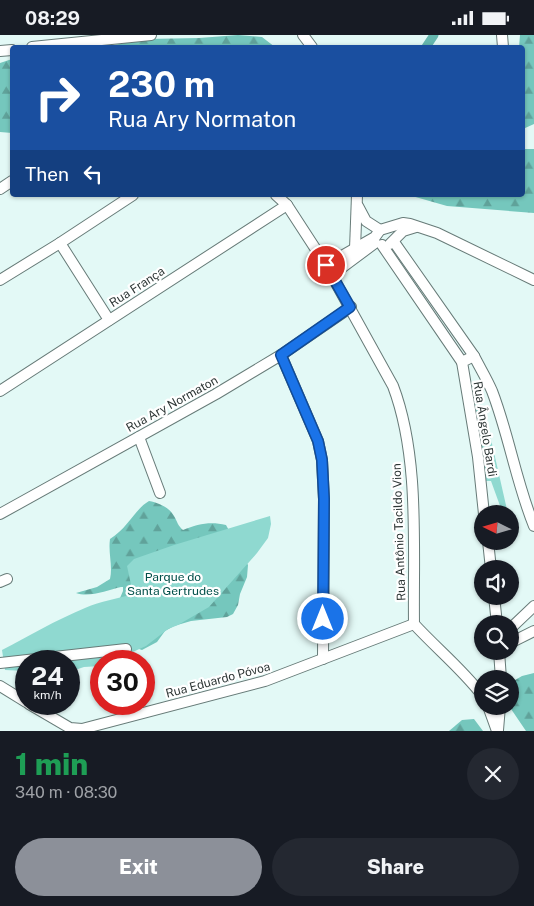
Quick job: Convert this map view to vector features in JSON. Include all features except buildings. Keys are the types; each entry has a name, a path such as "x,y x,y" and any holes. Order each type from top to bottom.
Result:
{"street":[{"path":"52,45 151,35"},
{"path":"0,280 130,197"},
{"name":"Rua Antônio Tacildo Vion","path":"278,197 287,205 332,275 393,386 400,404 406,430 413,508 414,623"},
{"path":"354,249 356,198"},
{"path":"356,198 366,221 388,245 406,229 420,227"},
{"name":"Rua França","path":"0,391 287,205"},
{"path":"356,216 365,228 379,236 462,363 474,356"},
{"path":"326,265 403,223 420,227 534,279"},
{"path":"332,275 379,236 392,233 394,240 474,356 491,390 524,501 534,526"},
{"path":"60,243 109,320"},
{"name":"Rua Ary Normaton","path":"0,513 216,395 281,355 350,307"},
{"path":"281,355 318,441 322,460 324,499 323,659"},
{"name":"Rua Ângelo Bardi","path":"462,363 478,457 483,505"},
{"path":"139,437 160,493"},
{"path":"519,620 534,606"},
{"path":"414,623 474,685"},
{"name":"Rua Eduardo Póvoa","path":"48,715 70,728 82,729 265,681 414,623"},
{"path":"519,638 534,631"},
{"path":"0,663 126,649"},
{"name":"Rua Eduardo Póvoa","path":"0,686 15,695"},
{"path":"492,715 498,731"},
{"path":"498,731 499,715"}],"green space":[{"path":"238,35 262,37 272,45 114,45 145,39"},
{"path":"520,35 534,35 534,124 525,128 525,45 519,45"},
{"path":"10,60 10,133 0,132 0,63"},
{"path":"525,149 534,149 534,213 447,206 416,197 525,197"},
{"path":"469,395 476,400 490,435 506,505 500,505 491,481 482,481"},
{"path":"149,501 167,508 183,530 204,524 226,525 248,565 247,577 233,614 227,617 191,621 174,626 165,631 157,642 142,650 139,649 117,605 123,587 87,595 76,593 97,587 110,579 110,539 122,530"},
{"name":"Parque do Santa Gertrudes","path":"270,516 271,524 268,538 209,607 168,629 146,646 137,650 90,650 90,667 80,668 80,650 15,650 15,670 5,670 2,650 85,608 133,594 127,566 134,559"},
{"path":"534,673 534,731 526,731 515,715 519,715 519,678"},
{"path":"474,719 483,731 449,731 462,720"}],"waterway":[{"path":"427,45 434,35"}],"route":[{"path":"323,619 324,499 322,460 318,441 281,355 350,307 326,265"}]}
